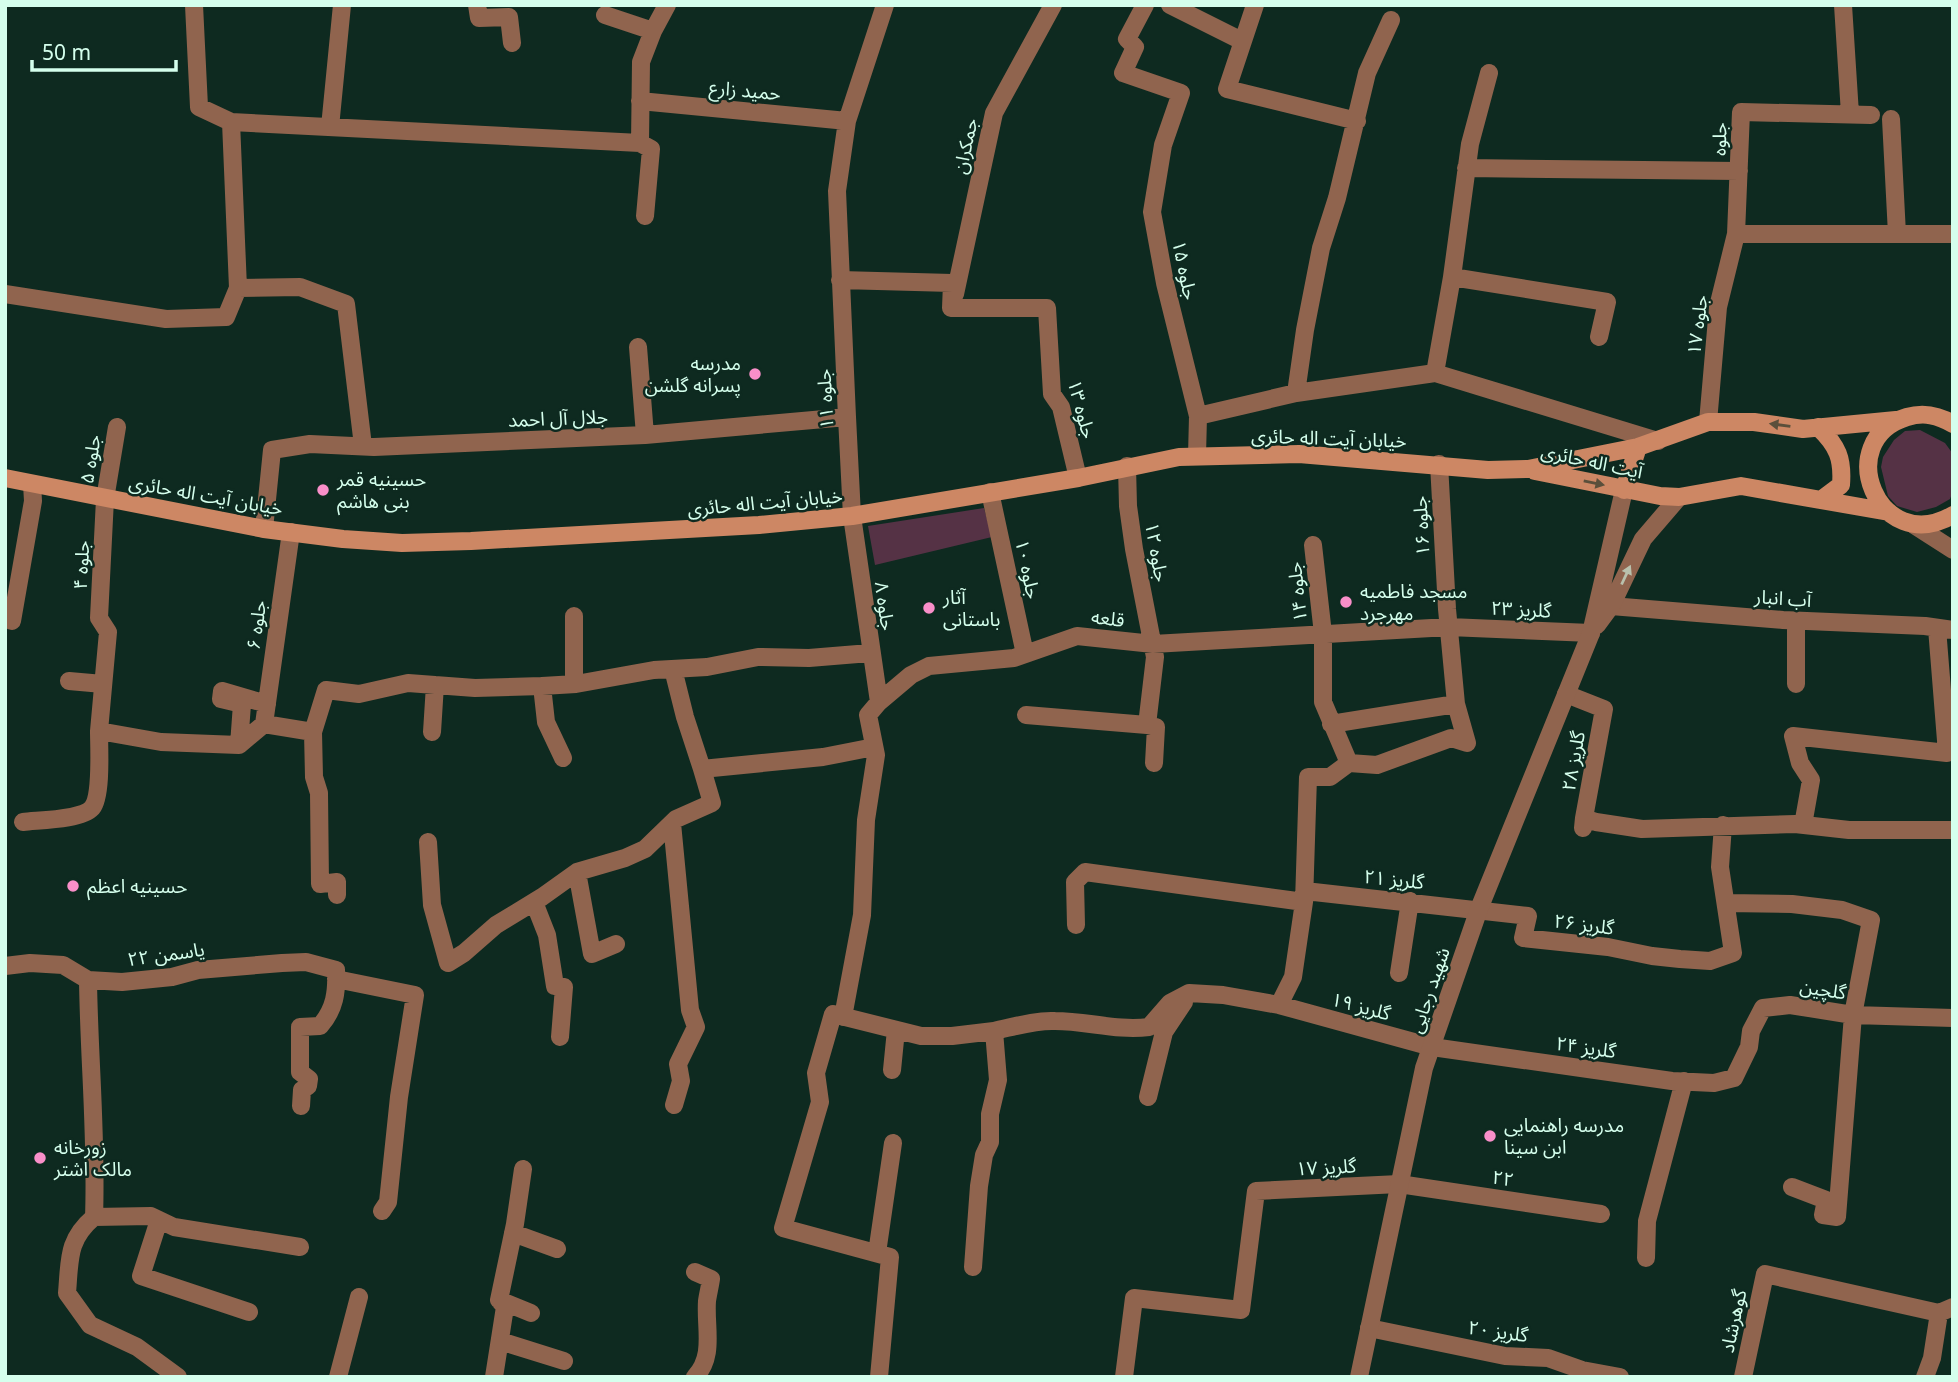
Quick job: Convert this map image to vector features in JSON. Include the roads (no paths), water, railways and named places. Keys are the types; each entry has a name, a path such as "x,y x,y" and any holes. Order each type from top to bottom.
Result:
{"main road":[{"name":"آیت اله حائری","path":"1528,470 1638,447 1708,422 1754,422 1803,429 1896,420 1919,414 1949,419"},
{"path":"1896,420 1879,435 1868,456 1868,479 1877,500 1893,517 1914,525 1938,524 1953,515"},
{"path":"1818,428 1831,439 1843,464 1841,485 1821,500"},
{"path":"1624,489 1638,447"},
{"name":"خیابان آیت اله حائری","path":"5,478 264,529 402,543 746,526 852,516 1078,478 1179,457 1299,454 1488,470 1528,470"},
{"name":"آیت اله حائری","path":"1528,470 1660,496 1679,496 1741,486 1889,512"}],"street":[{"path":"194,5 199,107 231,122 640,143 651,149 645,216"},
{"path":"330,127 342,5"},
{"path":"477,5 479,18 509,17 512,43"},
{"path":"640,143 641,62 667,5"},
{"path":"886,5 846,121 837,191 840,280 952,283 951,308"},
{"name":"جمکران","path":"951,308 994,113 1053,5"},
{"name":"جلوه ۱۵","path":"1145,5 1127,39 1135,47 1124,73 1181,93 1163,145 1152,212 1165,283 1198,416 1197,456"},
{"path":"1170,5 1242,41"},
{"path":"1255,5 1227,89 1357,121"},
{"path":"1844,14 1843,5 1850,114"},
{"path":"605,15 653,31"},
{"path":"1296,393 1321,248 1357,121 1367,73 1391,20"},
{"path":"1435,373 1452,277 1466,168 1489,73"},
{"name":"حمید زارع","path":"640,101 846,121"},
{"name":"جلوه","path":"1736,234 1741,112 1871,115"},
{"path":"1891,119 1897,234"},
{"path":"5,294 166,319 226,317 238,288 231,122"},
{"path":"1466,168 1739,171"},
{"path":"1736,234 1953,234"},
{"name":"جلوه ۱۷","path":"1708,422 1718,307 1736,234"},
{"path":"1452,277 1607,302 1599,337"},
{"name":"جلوه ۱۱","path":"840,280 852,516"},
{"path":"238,288 300,287 346,304 363,446"},
{"name":"جلوه ۱۳","path":"951,308 1048,308 1052,394 1060,407 1078,478"},
{"path":"638,347 646,435"},
{"path":"1198,416 1296,393 1435,373 1658,441"},
{"name":"جلال آل احمد","path":"264,529 272,450 310,444 363,446 646,435 846,418"},
{"name":"جلوه ۵","path":"105,499 117,426"},
{"name":"جلوه ۱۶","path":"1349,763 1377,765 1451,738 1467,743 1455,704 1439,464"},
{"name":"جلوه ۱۲","path":"1127,466 1128,506 1134,549 1155,657 1147,724"},
{"path":"12,621 33,501 32,484"},
{"path":"1591,634 1624,489"},
{"name":"جلوه ۱۰","path":"990,492 1025,654"},
{"path":"1591,634 1611,606 1643,538 1679,496"},
{"name":"جلوه ۴","path":"23,822 78,815 92,807 97,797 99,731 108,632 99,618 105,499"},
{"name":"جلوه ۸","path":"843,1017 862,915 866,821 876,755 870,653 852,516"},
{"path":"1914,525 1953,550"},
{"name":"جلوه ۶","path":"264,724 291,532"},
{"name":"جلوه ۱۴","path":"1313,545 1323,634 1323,702 1349,763"},
{"name":"آب انبار","path":"1611,606 1796,621 1945,629"},
{"path":"574,616 574,684"},
{"path":"1796,621 1796,684"},
{"name":"گلریز ۲۳","path":"1323,634 1449,627 1591,634"},
{"path":"1803,825 1811,780 1800,763 1793,736 1947,753 1945,629"},
{"name":"قلعه","path":"873,708 911,675 929,666 1014,658 1077,636 1153,644 1323,634"},
{"name":"شهید رجایی","path":"1359,1377 1424,1068 1479,909 1591,634"},
{"path":"337,895 337,882 320,884 319,793 314,777 313,732 326,690 359,694 408,683 475,688 574,684 673,669 707,667 758,657 808,658 870,653"},
{"path":"428,842 432,905 448,963 496,925 577,872 625,858 645,849 672,823 712,803 673,669"},
{"path":"69,681 103,684"},
{"path":"432,732 435,685"},
{"path":"542,686 547,722 563,758"},
{"path":"239,745 242,705 221,699 222,691 267,704"},
{"name":"گلریز ۲۸","path":"1566,694 1604,709 1583,823 1596,822 1642,829 1723,825"},
{"path":"1331,724 1455,704"},
{"path":"1026,715 1147,724 1156,727 1154,762"},
{"path":"99,731 161,742 239,745 264,724 313,732"},
{"path":"702,769 823,757 874,747"},
{"path":"1279,1006 1293,978 1304,897 1308,777 1330,777 1349,763"},
{"path":"672,823 695,1027 678,1064 681,1081 674,1105"},
{"path":"1792,1187 1826,1200 1822,1215 1837,1217 1853,1015 1871,920 1842,909 1792,904 1726,903 1720,867 1723,825 1803,825 1849,830 1953,830"},
{"path":"577,872 592,954 616,944"},
{"name":"گلریز ۲۱","path":"1076,925 1074,882 1085,872 1304,897 1410,901 1479,909"},
{"path":"1399,973 1410,901"},
{"path":"534,902 547,935 555,986 564,987 560,1037"},
{"name":"گلریز ۲۶","path":"1479,909 1528,916 1523,937 1608,947 1653,956 1710,961 1732,953 1726,903"},
{"name":"یاسمن ۲۲","path":"5,966 30,963 63,965 88,980 122,982 198,970 306,962 336,975 419,988 399,1097 388,1202 382,1211"},
{"path":"301,1106 302,1090 309,1079 300,1072 300,1027 320,1026 329,1015 337,992 336,975"},
{"path":"88,980 89,1056 96,1159 94,1217"},
{"path":"879,1377 890,1257 782,1228 820,1102 816,1073 833,1014 921,1036 952,1036 994,1031 1051,1020 1092,1022 1128,1030 1149,1027 1170,1003 1189,993"},
{"path":"1148,1097 1164,1032 1189,993"},
{"name":"گلریز ۱۹","path":"1189,993 1223,995 1279,1006 1432,1047"},
{"name":"گلچین","path":"1734,1078 1749,1047 1751,1031 1763,1009 1790,1005 1853,1015 1953,1018"},
{"path":"892,1070 896,1030"},
{"path":"973,1267 979,1186 984,1155 990,1142 990,1114 998,1080 994,1031"},
{"name":"گلریز ۲۴","path":"1432,1047 1685,1081 1714,1083 1734,1078"},
{"path":"1646,1258 1647,1222 1685,1081"},
{"path":"877,1253 893,1143"},
{"path":"499,1300 523,1169"},
{"name":"گلریز ۱۷","path":"1124,1377 1134,1298 1241,1310 1256,1191 1399,1184"},
{"name":"۲۲","path":"1399,1184 1601,1214"},
{"path":"178,1377 137,1347 90,1325 66,1293 71,1253 79,1230 94,1217 151,1216 174,1227 300,1247"},
{"path":"159,1220 141,1276 249,1312"},
{"path":"513,1233 557,1249"},
{"path":"695,1272 711,1279 707,1303 709,1331 705,1366 695,1377"},
{"name":"گوهرشاد","path":"1743,1377 1765,1275 1946,1310"},
{"path":"338,1377 359,1297"},
{"path":"499,1300 531,1312"},
{"path":"494,1377 505,1307 499,1300"},
{"path":"1925,1377 1946,1310"},
{"name":"گلریز ۲۰","path":"1369,1328 1505,1356 1548,1357 1582,1370 1620,1377"},
{"path":"500,1341 564,1361"}],"place":[{"name":"مدرسه پسرانه گلشن","path":"755,374"},
{"name":"حسینیه قمر بنی هاشم","path":"323,490"},
{"name":"مسجد فاطمیه مهرجرد","path":"1346,602"},
{"name":"آثار باستانی","path":"929,608"},
{"name":"حسینیه اعظم","path":"73,886"},
{"name":"مدرسه راهنمایی ابن سینا","path":"1490,1136"},
{"name":"زورخانه مالک اشتر","path":"40,1158"}]}
